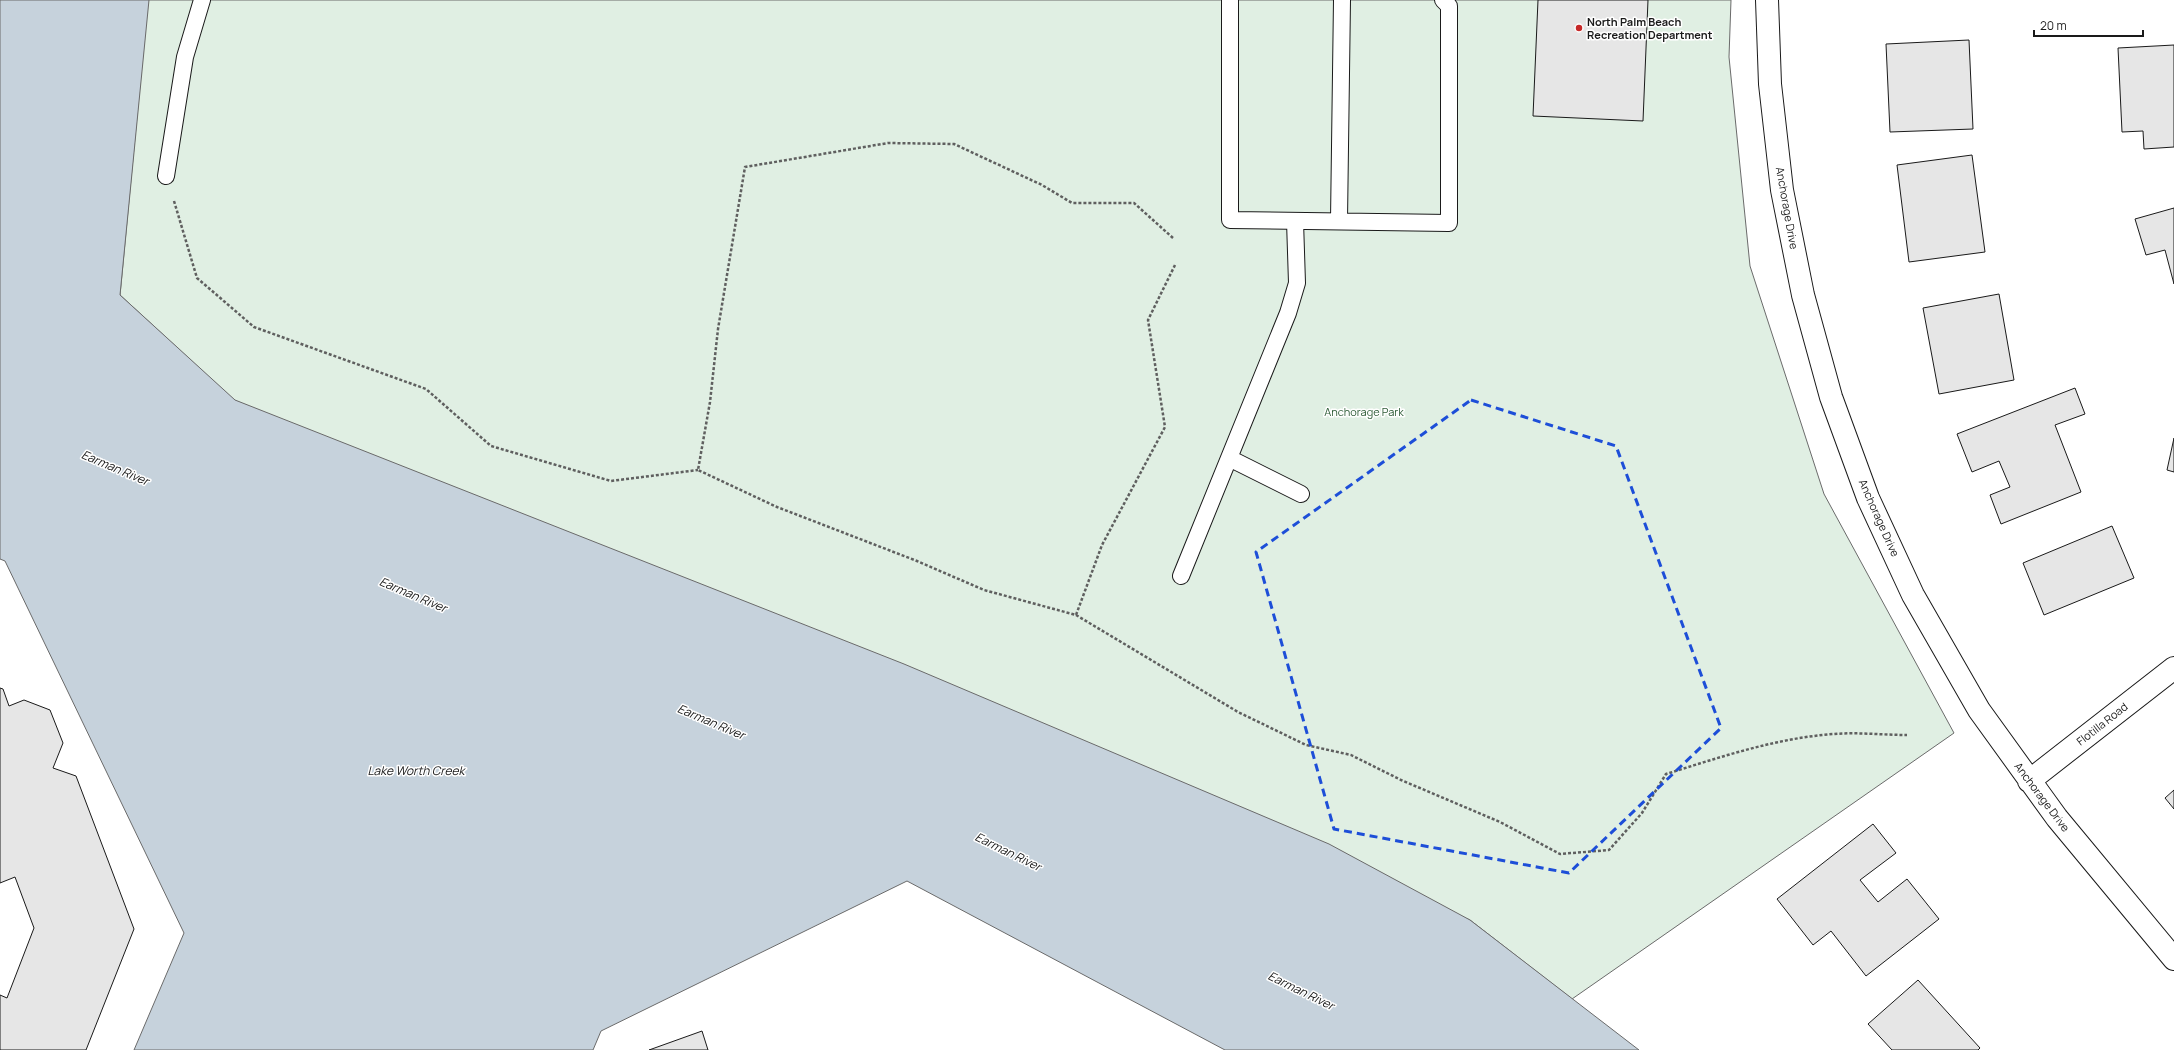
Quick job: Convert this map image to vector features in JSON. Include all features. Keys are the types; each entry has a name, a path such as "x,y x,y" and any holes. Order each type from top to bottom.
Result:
{"street":[{"name":"Anchorage Drive","path":"1767,0 1770,84 1782,190 1803,295 1831,397 1868,498 1913,595 1979,710 2057,818 2174,959"},
{"name":"Flotilla Road","path":"2029,781 2174,668"}],"lane":[{"path":"166,176 185,57 202,0"},
{"path":"1230,0 1230,220 1340,220 1449,223 1449,6 1443,0"},
{"path":"1340,220 1342,0"},
{"path":"1181,576 1288,313 1297,283 1295,221"},
{"path":"1229,458 1301,494"}],"path":[{"path":"698,470 710,402 718,329 745,167 888,143 954,144 1042,185 1072,203 1134,203 1173,238"},
{"path":"166,176 197,278 254,327 426,389 491,446 611,481 698,470 778,507 917,561 984,590 1076,615 1238,712 1306,745 1351,755 1401,780 1500,822 1560,854 1608,850 1642,813 1666,774 1734,753 1790,740 1835,733 1908,735"},
{"path":"1076,615 1102,545 1165,428 1148,320 1175,265"}],"highlighted area":[{"path":"1471,400 1616,446 1721,728 1569,873 1334,829 1256,552"}],"green space":[{"name":"Anchorage Park","path":"148,0 1731,0 1729,57 1750,266 1824,494 1954,733 1572,999 1470,920 234,400 120,295"}],"water":[{"name":"Lake Worth Creek","path":"0,0 149,0 120,295 235,400 904,664 1329,844 1470,920 1639,1050 1225,1050 907,881 601,1031 593,1050 134,1050 184,933 5,561 0,559"}],"building":[{"path":"1538,0 1648,0 1643,121 1533,116"},
{"path":"1969,40 1973,129 1890,132 1886,44"},
{"path":"2174,45 2174,147 2144,149 2143,131 2122,132 2118,48"},
{"path":"1972,155 1985,252 1909,262 1897,165"},
{"path":"2174,208 2174,284 2165,250 2146,255 2135,219"},
{"path":"1999,294 2014,380 1939,394 1923,308"},
{"path":"2075,388 2085,414 2055,425 2081,492 2001,524 1990,495 2010,487 1999,461 1972,472 1957,434"},
{"path":"2174,438 2174,472 2167,470"},
{"path":"2112,526 2134,578 2044,615 2023,563"},
{"path":"0,688 3,689 9,706 24,700 50,710 63,743 53,768 76,776 134,929 86,1050 0,1050 0,995 7,998 34,928 15,877 0,883"},
{"path":"2174,790 2174,809 2165,798"},
{"path":"1873,824 1896,853 1860,880 1878,902 1907,879 1939,919 1866,976 1831,931 1813,945 1777,899"},
{"path":"1918,980 1980,1048 1978,1050 1892,1050 1868,1024"},
{"path":"702,1031 708,1050 649,1050"}],"place":[{"name":"North Palm Beach Recreation Department","path":"1579,28"}],"water label":[{"name":"Earman River","path":"115,468"},
{"name":"Earman River","path":"413,595"},
{"name":"Earman River","path":"711,722"},
{"name":"Earman River","path":"1008,852"},
{"name":"Earman River","path":"1301,991"}]}
